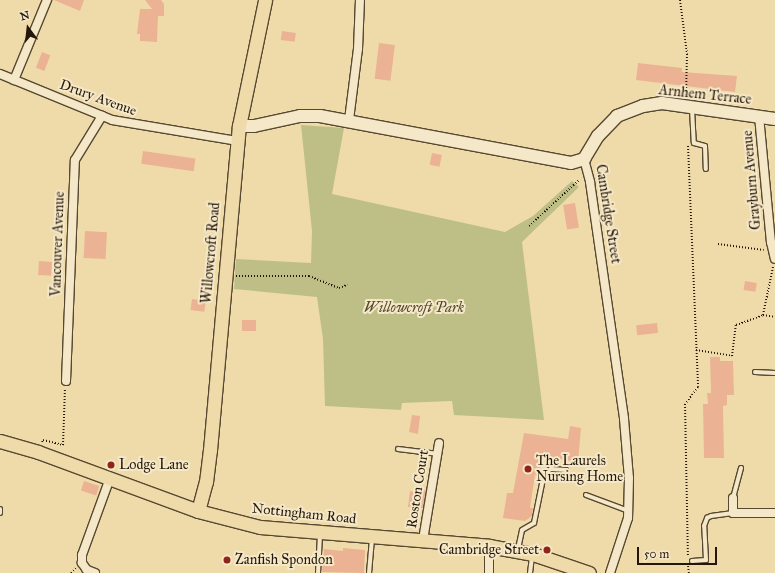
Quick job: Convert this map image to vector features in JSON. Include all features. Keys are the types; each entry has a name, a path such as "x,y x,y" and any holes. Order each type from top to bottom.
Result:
{"main road":[{"name":"Willowcroft Road","path":"198,511 209,456 239,126 265,0"},
{"name":"Nottingham Road","path":"0,441 38,452 198,511 260,527 490,546 533,554 590,573"}],"street":[{"path":"14,80 47,0"},
{"path":"349,120 358,49 360,0"},
{"name":"Drury Avenue","path":"0,74 102,116 140,126 238,141"},
{"name":"Arnhem Terrace","path":"584,159 598,136 617,116 643,106 662,103 775,119"},
{"name":"Cambridge Street","path":"239,126 254,126 311,115 349,120 542,159 571,163 584,159 588,172 624,419 629,511 610,573"},
{"name":"Vancouver Avenue","path":"66,381 75,160 102,116"},
{"name":"Grayburn Avenue","path":"759,116 771,242 774,256"},
{"name":"Roston Court","path":"423,540 439,443"},
{"path":"95,573 87,570 82,563 82,555 110,478"},
{"path":"733,498 733,514 775,512"},
{"path":"489,573 490,546"}],"lane":[{"path":"689,108 694,143 705,146 706,169"},
{"path":"754,372 775,373"},
{"path":"398,449 437,454"},
{"path":"518,550 522,530 534,522 544,474 551,468 566,470"},
{"path":"733,498 741,468"},
{"path":"586,495 629,511"},
{"path":"690,561 706,560 704,526 707,518 711,516 733,514"},
{"path":"318,573 320,533"},
{"path":"369,573 372,537"},
{"path":"530,573 533,554"}],"path":[{"path":"680,0 687,54 689,108"},
{"path":"687,143 698,387 685,404 690,561"},
{"path":"529,226 588,172"},
{"path":"718,244 774,256 763,315"},
{"path":"225,276 309,276 339,288 347,285"},
{"path":"696,350 732,356 736,325 763,315 775,316"},
{"path":"38,452 42,440 63,446 66,381"}],"green space":[{"name":"Willowcroft Park","path":"301,125 344,128 332,194 505,232 533,216 572,181 579,187 522,242 544,420 454,415 452,401 402,403 401,410 325,406 323,339 317,297 234,289 236,259 311,263 312,231"}],"building":[{"path":"54,0 84,0 80,11"},
{"path":"145,0 161,0 164,4 164,16 158,16 157,42 140,41 140,34 137,34 140,9 152,9"},
{"path":"282,31 296,33 295,42 281,40"},
{"path":"379,43 395,45 390,81 375,79"},
{"path":"42,52 50,55 44,71 36,68"},
{"path":"638,63 682,68 682,72 737,76 735,92 636,80"},
{"path":"143,151 195,158 194,171 141,164"},
{"path":"432,153 442,155 440,167 430,165"},
{"path":"575,203 579,228 567,230 563,205"},
{"path":"85,231 107,232 106,259 84,258"},
{"path":"39,261 52,262 51,276 38,275"},
{"path":"745,281 757,283 755,292 744,290"},
{"path":"192,299 206,301 204,312 190,310"},
{"path":"242,320 256,320 256,331 242,331"},
{"path":"657,323 658,333 637,335 636,325"},
{"path":"710,357 720,357 720,361 733,361 734,395 727,395 727,405 723,406 724,458 704,458 703,404 708,404 707,393 711,393"},
{"path":"412,415 420,416 418,434 409,432"},
{"name":"The Laurels Nursing Home","path":"570,426 581,428 578,462 542,456 539,476 535,475 530,508 533,508 532,516 525,521 503,518 507,493 513,493 524,433 568,439"},
{"path":"84,481 99,486 96,495 81,491"},
{"path":"416,489 426,490 423,508 408,507 410,491 415,492"},
{"path":"343,548 365,550 364,573 322,572 324,549 343,551"}],"place":[{"name":"Lodge Lane","path":"111,465"},
{"name":"The Laurels Nursing Home","path":"528,469"},
{"name":"Cambridge Street","path":"547,550"},
{"name":"Zanfish Spondon","path":"227,560"}]}
